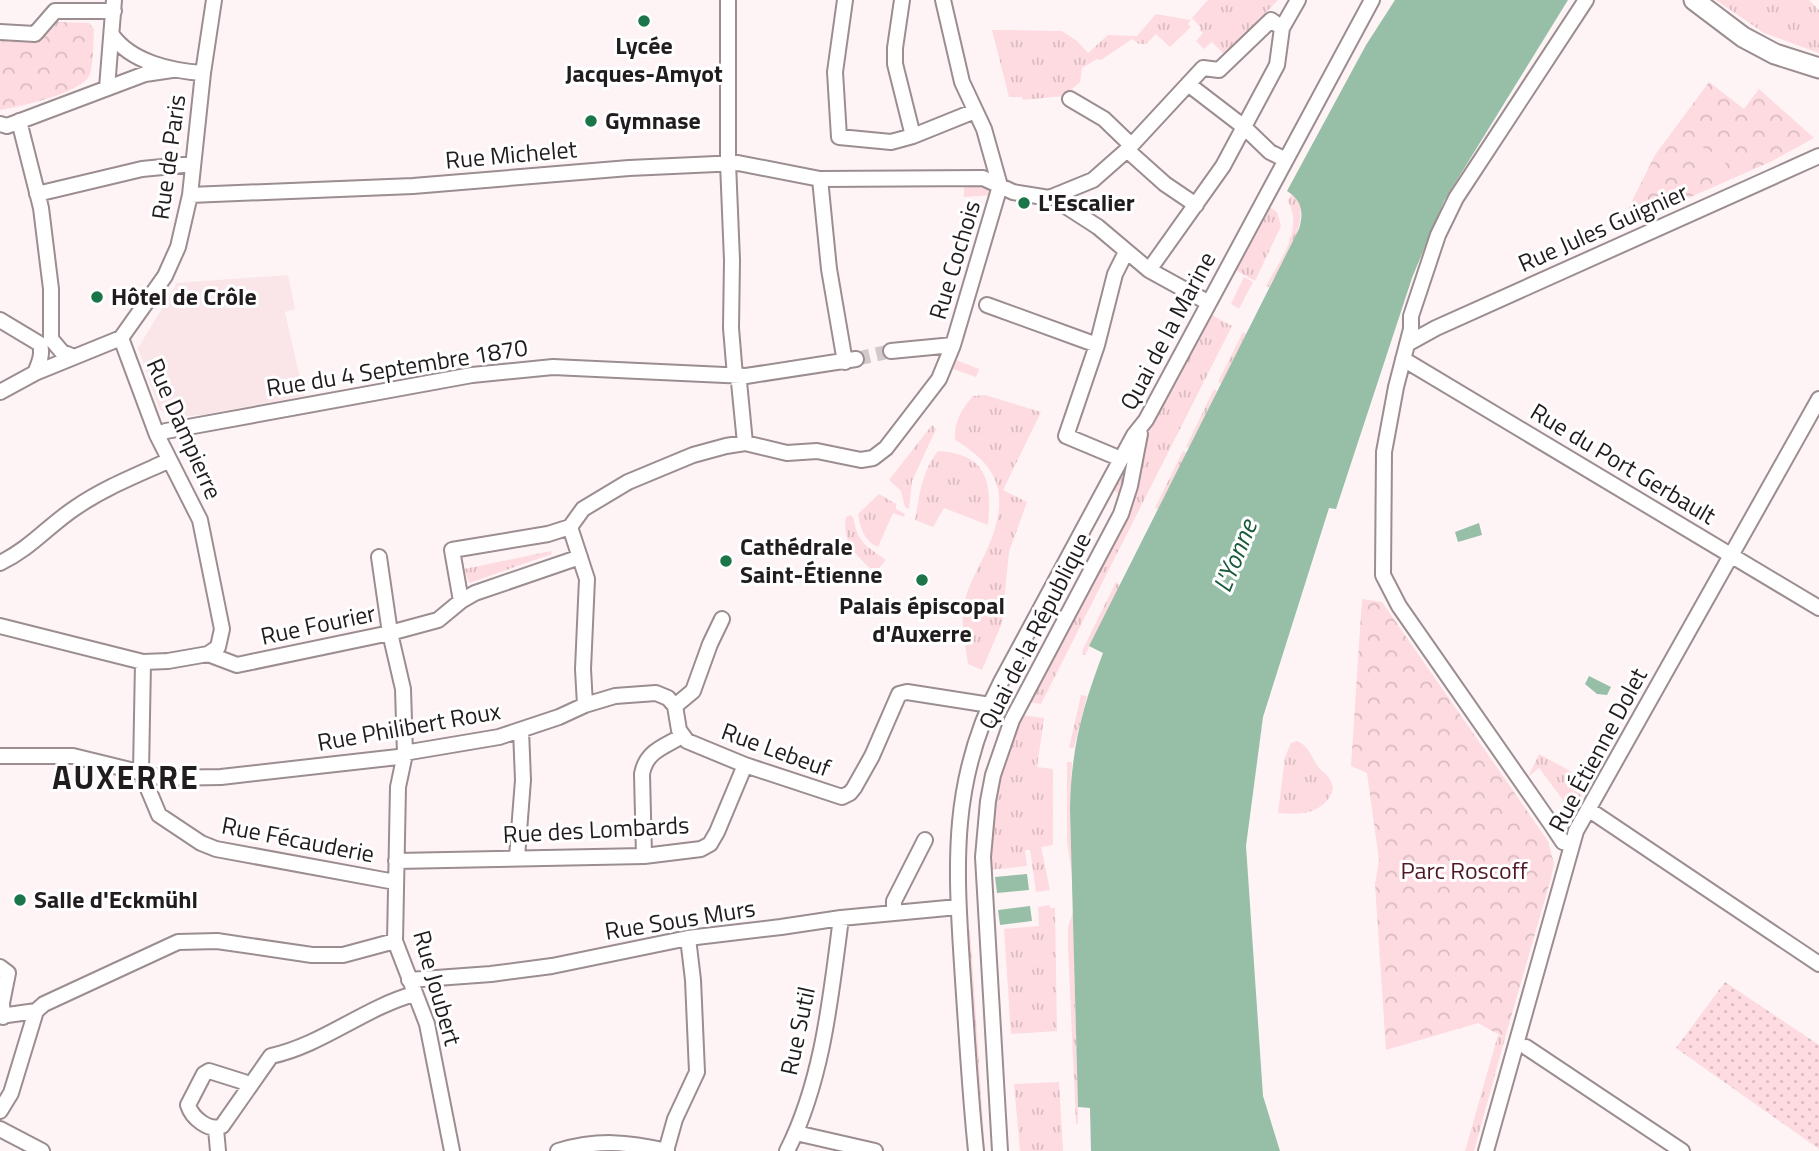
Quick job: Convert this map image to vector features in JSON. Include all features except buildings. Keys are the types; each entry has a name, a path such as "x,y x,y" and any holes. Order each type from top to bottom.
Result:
{"main road":[{"path":"1694,0 1743,37 1774,54 1819,68"}],"street":[{"name":"Rue de Paris","path":"121,338 156,292 172,262 182,233 190,195 214,0"},
{"path":"580,557 475,593 461,601 452,550 548,534 570,527 583,509 628,482 693,454 745,443 731,328 727,0"},
{"path":"845,0 835,72 839,137 891,142 975,111"},
{"path":"902,0 895,64 913,136"},
{"name":"Rue Cochois","path":"745,443 787,453 817,451 861,460 873,458 886,448 939,379 976,301 1000,186 984,129 962,82 943,0"},
{"path":"1149,270 1223,166 1277,65 1282,28 1298,0"},
{"name":"Quai de la Marine","path":"1001,682 1372,0"},
{"path":"1572,845 1563,842 1399,606 1384,575 1384,452 1411,316 1438,235 1456,198 1586,0"},
{"path":"0,32 35,34 55,10 114,5 107,88"},
{"path":"1129,147 1203,68 1219,70 1271,20 1282,28"},
{"path":"112,35 119,46 129,53 172,70"},
{"path":"0,140 9,124 145,74 172,70 203,73"},
{"path":"1188,84 1244,127 1270,152 1286,160"},
{"path":"1070,99 1104,119 1165,184 1196,205"},
{"path":"9,124 37,194 51,289 51,339 62,352 72,356"},
{"name":"Rue Michelet","path":"190,195 413,186 629,168 738,163 820,179 984,178 1013,192 1049,198 1093,180 1129,147"},
{"name":"Rue Jules Guignier","path":"1407,344 1436,328 1819,156"},
{"path":"37,194 142,169 193,164"},
{"name":"Rue du 4 Septembre 1870","path":"157,435 485,373 553,366 735,376 850,360 830,269 820,179"},
{"path":"1064,205 1090,220 1149,270 1209,303"},
{"path":"1121,459 1066,436 1097,345 1115,274 1126,252"},
{"path":"976,301 1097,345"},
{"path":"0,320 40,344 40,360 35,373"},
{"path":"0,392 72,356 121,338"},
{"name":"Rue Dampierre","path":"121,338 157,435 200,520 222,629 218,647 208,654"},
{"path":"891,351 953,345"},
{"name":"Rue du Port Gerbault","path":"1403,359 1819,608"},
{"name":"Rue Étienne Dolet","path":"1486,1151 1572,845 1588,809 1819,399"},
{"name":"Quai de la République","path":"1000,1151 984,857 988,801 993,775 1012,720 1121,513 1130,486 1141,429"},
{"path":"0,563 20,553 73,509 112,486 169,461"},
{"path":"570,527 587,579 583,669 585,705"},
{"name":"Rue Joubert","path":"379,557 390,633 403,689 405,754 398,787 395,940 427,1024 452,1151"},
{"name":"Rue Fourier","path":"208,654 237,665 390,633 438,620 461,601"},
{"path":"644,856 644,764 653,751 687,740 675,706 693,691 722,619"},
{"path":"0,626 143,662 208,654"},
{"path":"141,772 143,662"},
{"name":"Quai de la République","path":"975,1151 957,862 962,797 974,746 1001,682"},
{"name":"Rue Lebeuf","path":"687,740 745,765 842,797 854,788 872,756 899,694 907,692 990,705"},
{"name":"Rue Philibert Roux","path":"0,756 73,756 163,778 221,777 398,757 499,737 615,696 656,693 668,698 675,706"},
{"path":"517,857 523,780 521,730"},
{"name":"Rue des Lombards","path":"396,861 644,856 701,849 710,844 745,765"},
{"name":"Rue Fécauderie","path":"141,772 159,816 201,843 216,849 395,882"},
{"path":"1588,809 1819,964"},
{"path":"894,912 894,901 925,840"},
{"name":"Rue Sous Murs","path":"216,1129 222,1126 271,1056 287,1052 412,987 552,966 688,938 841,918 958,907"},
{"name":"Rue Sutil","path":"787,1151 796,1133 826,1033 841,918"},
{"path":"558,1151 575,1146 603,1147 620,1141 667,1151 675,1119 697,1072 694,980 688,938"},
{"path":"0,967 8,973 2,1017 36,1011 44,1004 178,942 217,941 312,955 343,955 395,940"},
{"path":"0,1111 11,1093 36,1011"},
{"path":"1526,1047 1682,1151"},
{"path":"218,1151 216,1129 192,1114 188,1105 204,1073 215,1072 249,1086"},
{"path":"0,1129 42,1151"},
{"path":"796,1133 875,1151"}],"shaded area":[{"path":"288,275 295,309 285,312 304,396 202,415 172,417 159,409 138,348 175,283"}],"green space":[{"path":"1208,0 1278,0 1225,55 1212,42 1204,49 1196,41 1203,33 1192,18 1188,24 1191,27 1170,47 1156,34 1146,44 1139,44 1132,39 1101,60 1097,59 1082,68 1080,82 1064,96 1023,100 1022,97 1009,97 992,30 1062,31 1088,53 1108,35 1137,36 1156,14 1190,20"},
{"path":"1716,0 1809,0 1819,10 1819,53 1764,33"},
{"path":"57,22 89,23 94,29 90,74 85,81 64,93 0,110 0,41 39,39"},
{"path":"1709,82 1744,109 1759,89 1814,138 1770,162 1618,229 1655,155"},
{"path":"1696,144 1727,160 1722,170 1691,154"},
{"path":"968,180 993,189 992,195 964,197 964,182"},
{"path":"1292,194 1299,203 1299,226 1269,287 1266,286 1292,234 1292,212 1288,201"},
{"path":"1268,206 1277,212 1281,226 1255,281 1234,269"},
{"path":"1244,277 1253,282 1239,309 1231,304"},
{"path":"1210,314 1232,326 1041,704 1028,702 1125,516 1144,438"},
{"path":"1243,332 1246,334 1221,384 1218,382"},
{"path":"956,360 979,369 976,377 953,369"},
{"path":"1214,389 1217,391 1189,448 1186,447"},
{"path":"985,395 1041,412 1003,490 1027,502 1009,552 1002,623 982,670 968,664 963,610 970,585 995,528 999,497 991,472 983,461 955,440 955,434 959,416 969,401 973,396"},
{"path":"932,425 936,429 912,481 909,509 905,507 901,491 889,480"},
{"path":"938,451 955,453 977,464 987,483 988,525 944,508 933,527 915,520 925,475"},
{"path":"1183,451 1187,453 1158,509 1155,508"},
{"path":"1126,460 1129,461 1122,495 1114,491 1006,692 1016,698 1014,701 997,699"},
{"path":"879,494 896,504 896,509 905,514 904,517 893,513 878,547 866,537 858,514"},
{"path":"850,515 863,543 886,560 879,568 870,568 850,546 845,525 846,517"},
{"path":"551,551 552,554 469,583 464,569"},
{"path":"1116,582 1120,585 1083,655 1082,651"},
{"name":"Parc Roscoff","path":"1362,599 1382,602 1548,841 1554,864 1551,878 1505,1038 1478,1023 1386,1050 1375,884 1379,860 1367,773 1351,766"},
{"path":"1081,695 1087,696 1074,748 1069,748"},
{"path":"1022,715 1044,718 1037,767 1053,769 1053,845 1041,847 1050,890 1036,892 1030,850 1025,850 1027,866 989,870 995,786 1010,739"},
{"path":"1297,741 1308,750 1330,780 1333,789 1324,804 1318,808 1295,814 1278,813 1285,757 1291,743"},
{"path":"1539,754 1590,782 1572,812 1539,768 1528,777"},
{"path":"1067,762 1072,762 1072,875 1067,842"},
{"path":"1050,905 1050,908 1055,908 1057,1031 1011,1034 1004,929 1039,926 1038,907"},
{"path":"1073,912 1078,1107 1076,1124 1068,947 1068,927"},
{"path":"965,930 970,930 985,1151 980,1151"},
{"path":"1725,982 1819,1045 1819,1149 1676,1048"},
{"path":"1498,1035 1505,1038 1474,1151 1465,1151"},
{"path":"1059,1082 1063,1151 1020,1151 1014,1084"}],"water":[{"name":"L'Yonne","path":"1395,0 1568,0 1444,201 1412,278 1336,509 1329,508 1263,717 1246,846 1263,1096 1280,1151 1091,1151 1090,1108 1078,1107 1070,809 1079,730 1103,653 1089,646 1299,229 1301,207 1296,198 1287,191 1366,45"},
{"path":"1479,523 1482,535 1458,542 1455,532"},
{"path":"1589,676 1611,687 1607,695 1597,694 1585,684"},
{"path":"1027,874 1029,890 997,893 995,877"},
{"path":"1030,906 1032,921 1000,925 998,910"}],"tunnel":[{"path":"856,359 891,351"}],"place":[{"name":"Lycée Jacques-Amyot","path":"644,21"},
{"name":"Gymnase","path":"591,121"},
{"name":"L'Escalier","path":"1024,203"},
{"name":"Hôtel de Crôle","path":"97,297"},
{"name":"Cathédrale Saint-Étienne","path":"726,561"},
{"name":"Palais épiscopal d'Auxerre","path":"922,580"},
{"name":"Salle d'Eckmühl","path":"20,900"}],"district":[{"name":"AUXERRE","path":"126,778"}]}
